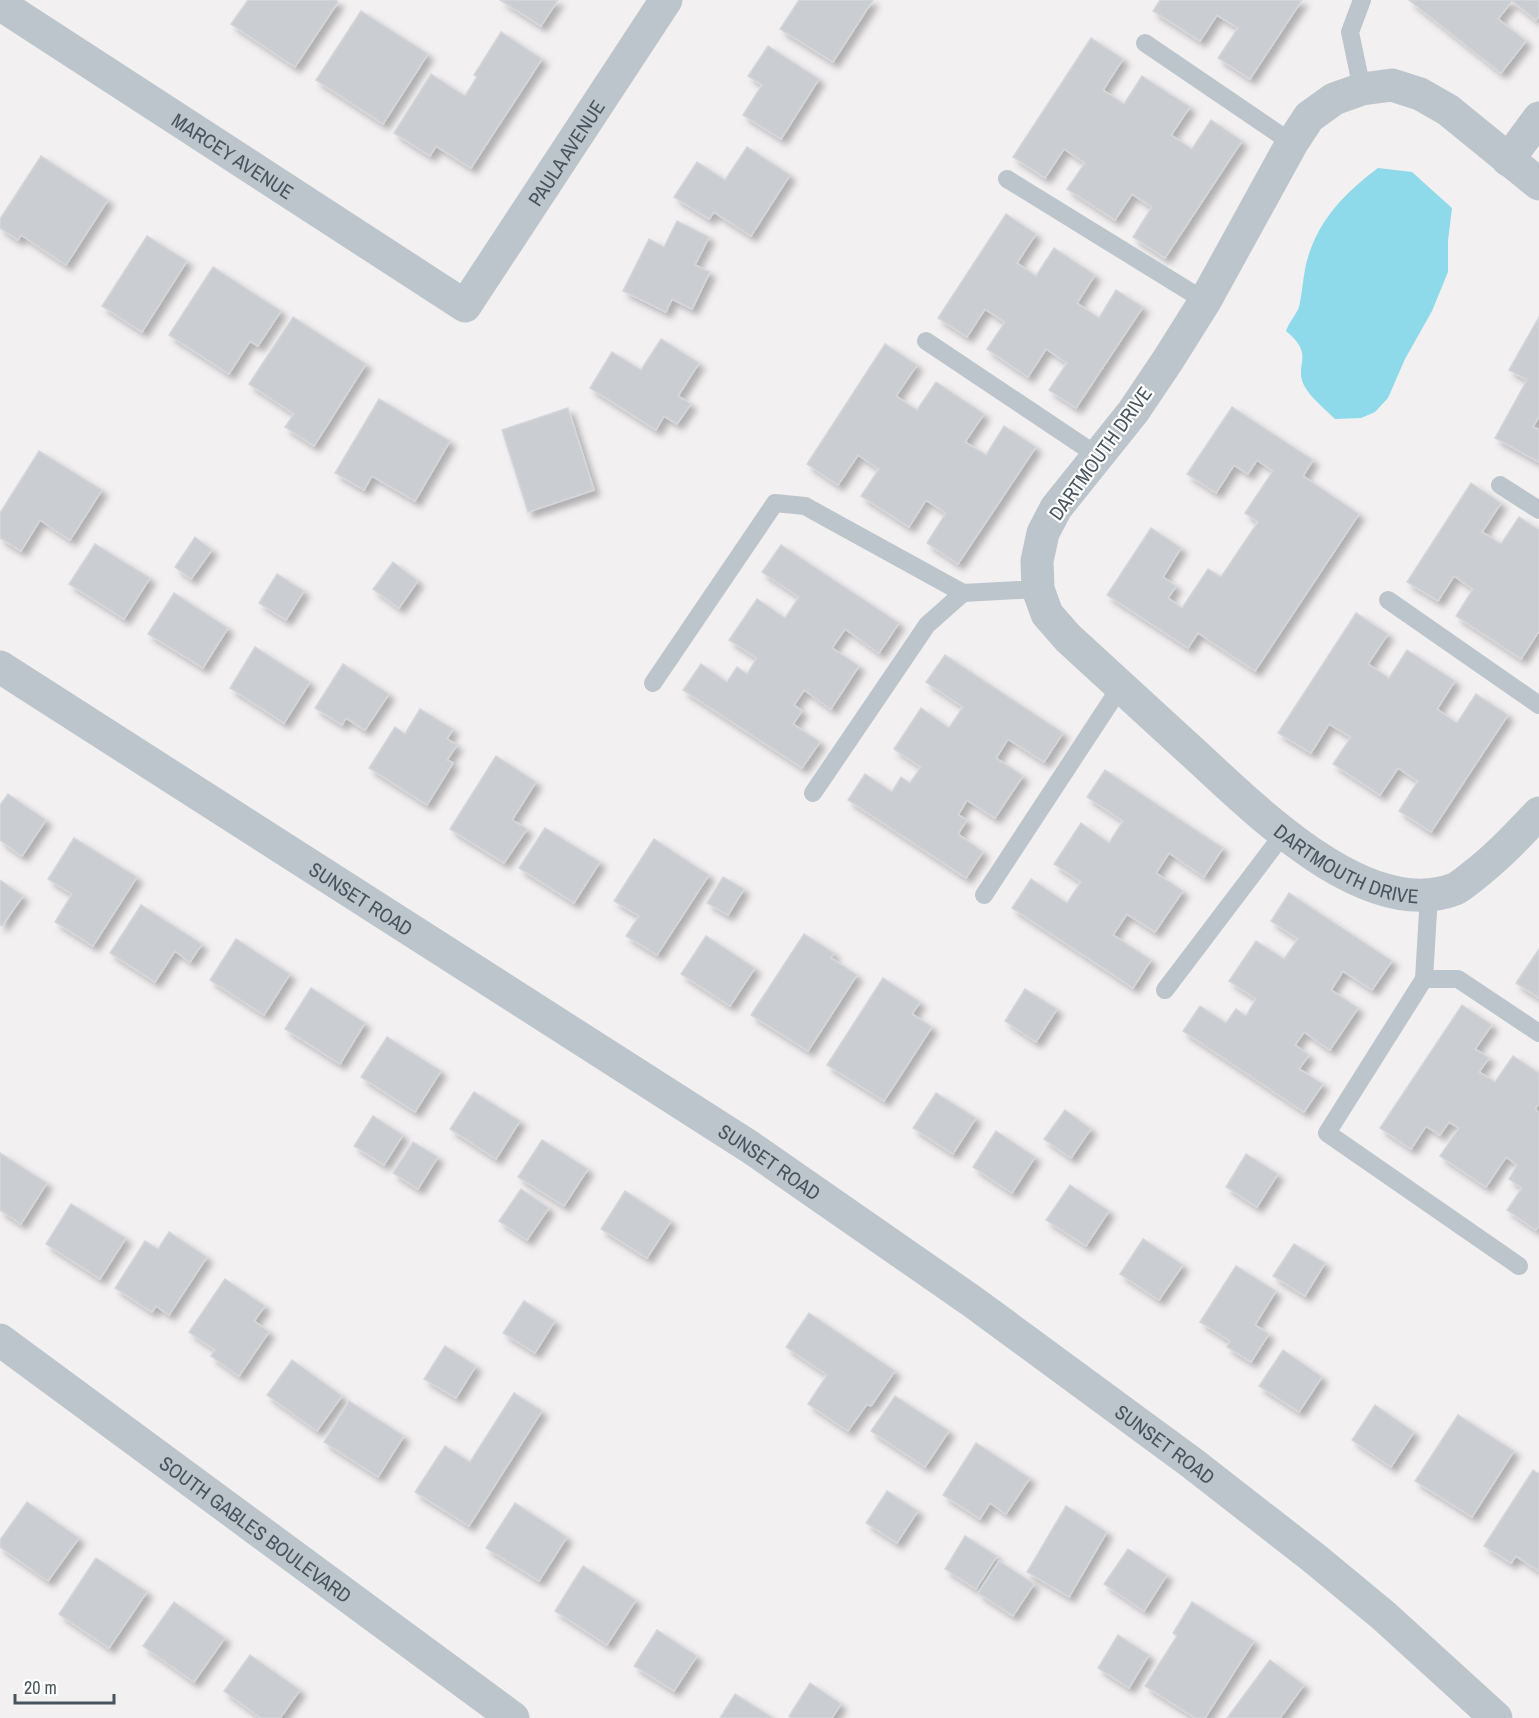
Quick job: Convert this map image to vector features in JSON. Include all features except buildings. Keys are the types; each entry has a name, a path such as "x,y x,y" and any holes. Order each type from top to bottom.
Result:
{"street":[{"name":"PAULA AVENUE","path":"465,306 666,0"},
{"name":"MARCEY AVENUE","path":"17,7 465,306"},
{"name":"DARTMOUTH DRIVE","path":"1539,184 1448,110 1420,94 1392,86 1362,89 1334,99 1309,117 1292,143 1205,301 1133,412 1056,508 1043,533 1037,561 1038,589 1047,614 1068,638 1284,833 1318,858 1362,882 1398,894 1429,895 1456,888 1492,862 1539,813"},
{"path":"1508,160 1539,118"},
{"name":"SUNSET ROAD","path":"0,667 750,1147 973,1302 1192,1463 1314,1558 1384,1616 1496,1718"},
{"name":"SOUTH GABLES BOULEVARD","path":"0,1340 513,1718"}],"lane":[{"path":"1362,0 1350,32 1362,89"},
{"path":"1145,43 1292,143"},
{"path":"1007,180 1205,301"},
{"path":"926,341 1098,456"},
{"path":"1500,485 1539,510"},
{"path":"653,683 775,503 805,506 963,593 1038,589"},
{"path":"813,793 927,625 963,593"},
{"path":"1388,600 1539,705"},
{"path":"984,895 1121,686"},
{"path":"1166,990 1284,833"},
{"path":"1429,895 1424,979 1327,1133 1519,1266"},
{"path":"1424,979 1458,979 1539,1033"}],"water":[{"path":"1378,168 1412,172 1452,208 1448,241 1448,272 1432,311 1405,359 1388,398 1375,412 1361,418 1335,419 1305,387 1301,372 1300,347 1286,331 1299,307 1306,263 1320,230 1345,196"}]}
